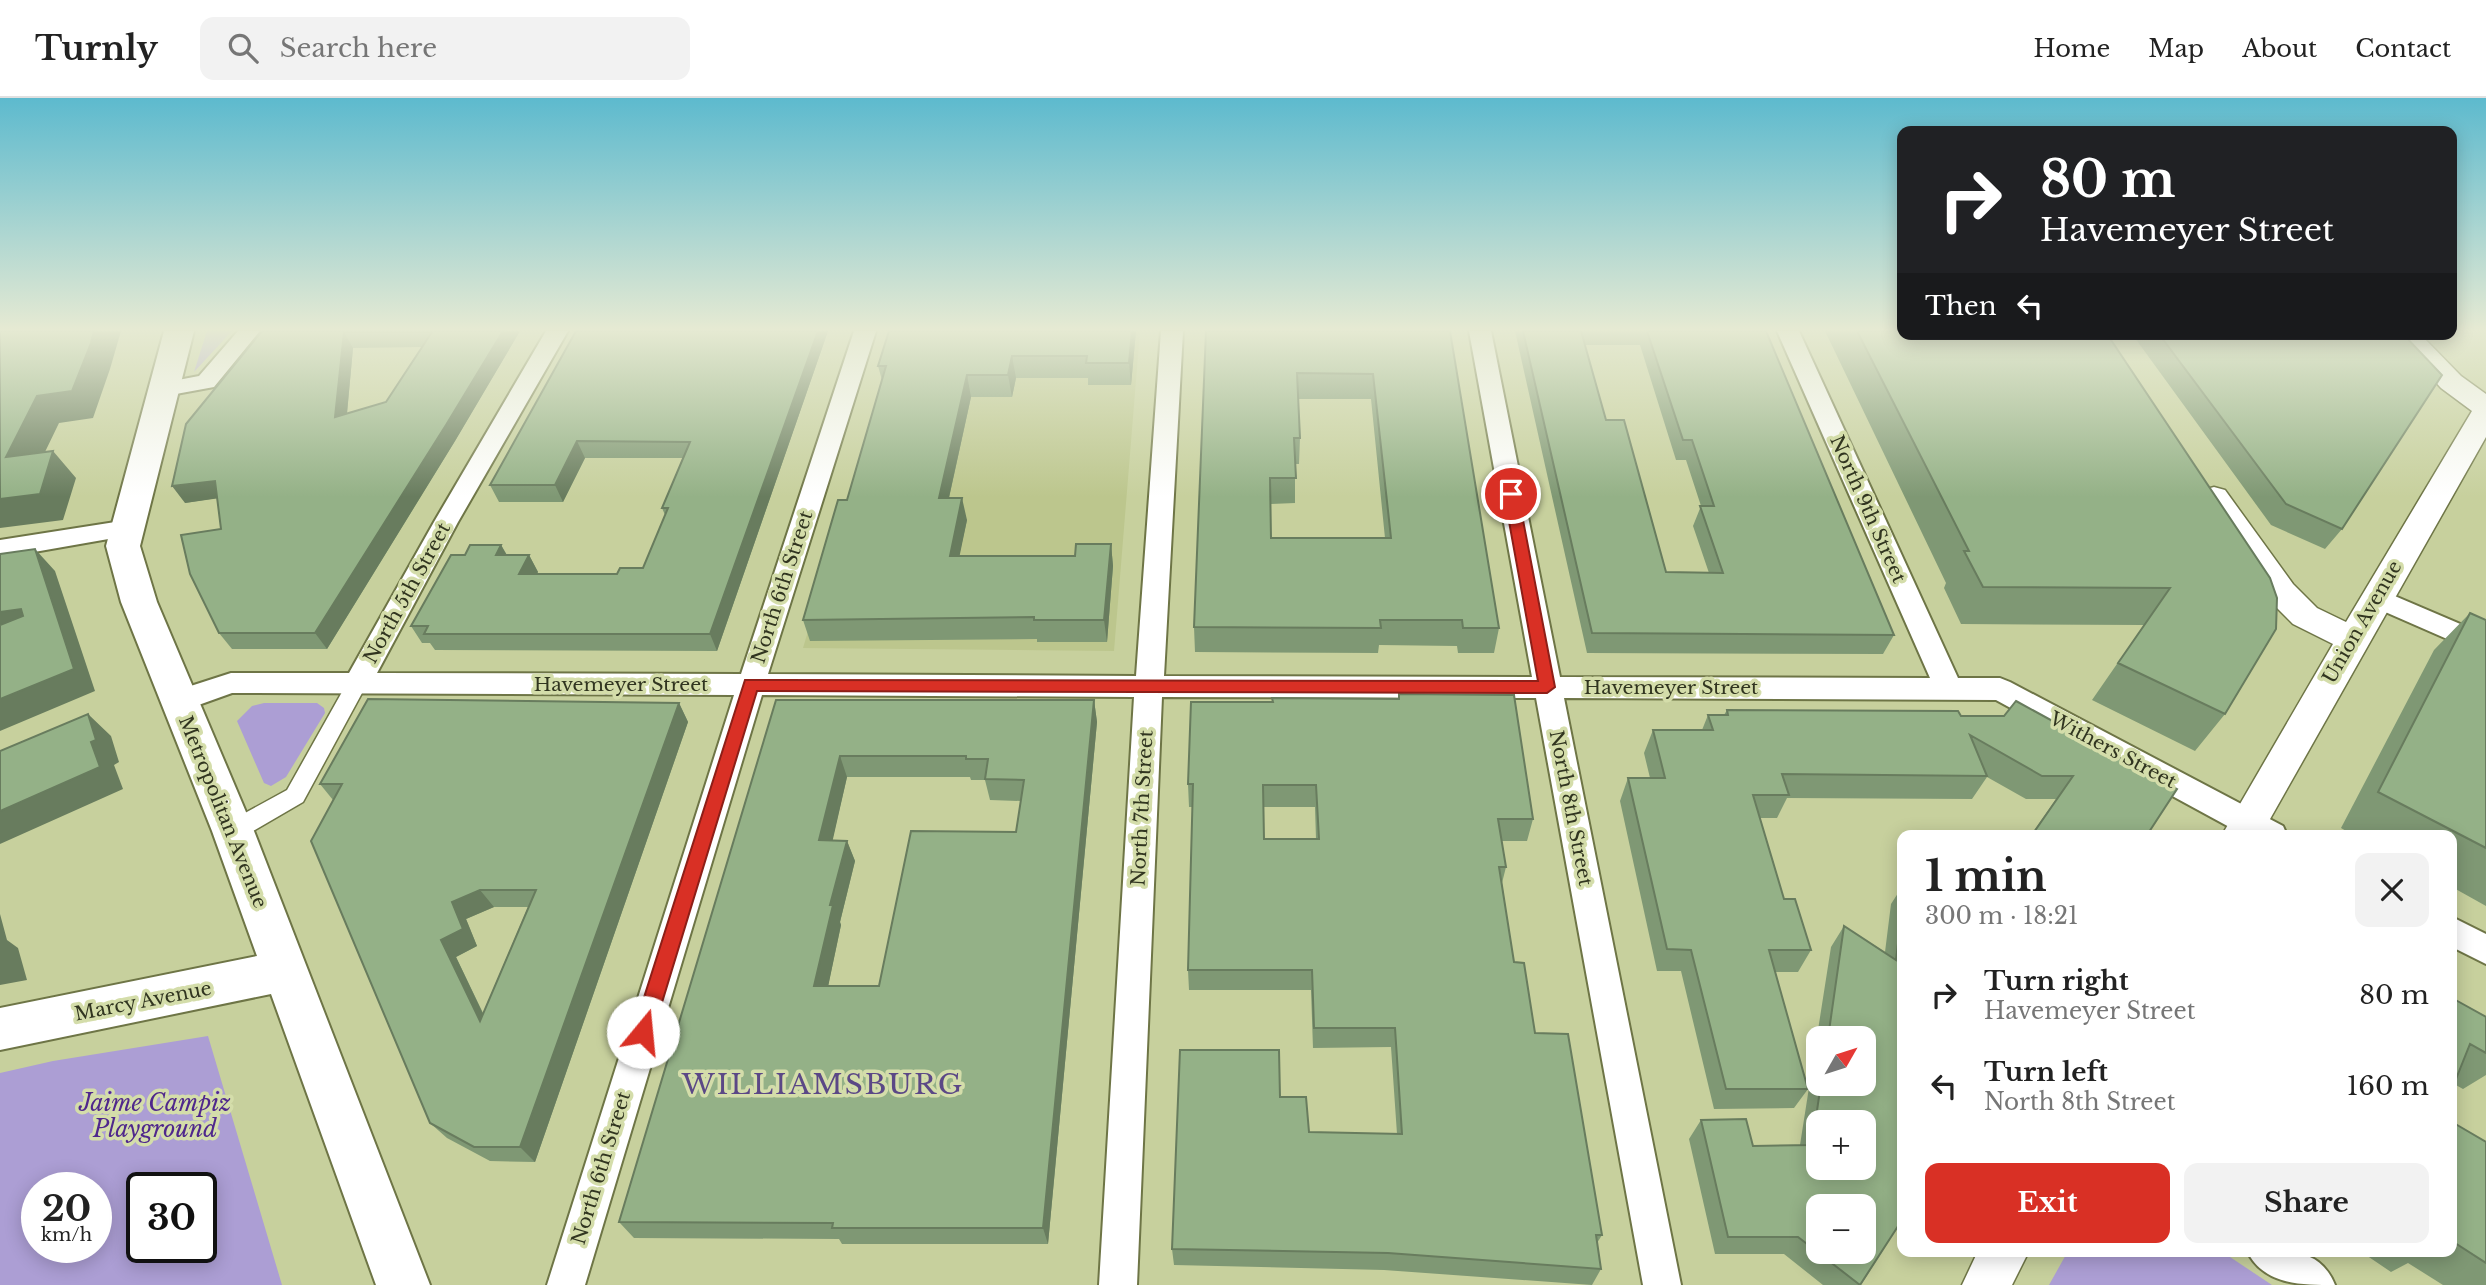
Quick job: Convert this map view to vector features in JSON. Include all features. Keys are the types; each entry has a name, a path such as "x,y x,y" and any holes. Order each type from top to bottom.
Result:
{"main road":[{"name":"Metropolitan Avenue","path":"165,389 123,546 133,580 233,831 403,1285"},
{"name":"Marcy Avenue","path":"0,1029 285,971"}],"street":[{"path":"165,389 180,386"},
{"name":"North 5th Street","path":"233,831 295,796 446,522 525,386"},
{"name":"North 6th Street","path":"566,1285 751,685 847,386"},
{"name":"North 7th Street","path":"1118,1285 1149,686 1168,386"},
{"name":"North 8th Street","path":"1490,386 1662,1285"},
{"name":"North 9th Street","path":"1813,386 1948,687"},
{"path":"2455,386 2484,418"},
{"name":"Union Avenue","path":"2255,830 2352,639 2484,418"},
{"path":"2194,468 2281,592 2305,616 2352,639"},
{"path":"0,549 128,528"},
{"path":"2376,597 2486,646"},
{"name":"Havemeyer Street","path":"179,701 231,682 1948,687"},
{"name":"Withers Street","path":"1948,687 2000,689 2252,830"},
{"path":"2457,934 2486,950"},
{"path":"1986,1285 2002,1257"},
{"path":"2275,1257 2316,1285"}],"shaded area":[{"path":"881,386 1135,386 1114,651 803,648"}],"green space":[{"path":"264,703 317,703 324,708 325,713 286,777 271,786 264,783 237,721 252,706"},
{"name":"Jaime Campiz Playground","path":"208,1036 282,1285 0,1285 0,1073 53,1061"},
{"path":"2065,1257 2230,1257 2272,1285 2049,1285"}],"building":[{"path":"0,386 74,386 72,391 37,396 6,457 53,451 40,494 0,499"},
{"path":"217,386 338,386 335,417 386,402 396,386 469,386 315,633 219,633 190,574 181,535 221,529 215,481 172,486 186,424"},
{"path":"545,386 798,386 710,634 424,634 428,626 411,626 451,555 465,555 470,545 501,545 496,555 529,555 519,574 617,574 620,568 643,568 668,508 662,508 690,442 577,441 555,485 490,485"},
{"path":"880,386 964,386 939,498 962,498 950,556 1075,556 1076,544 1111,544 1104,620 1034,620 1034,617 803,620 838,500 847,500"},
{"path":"1204,386 1298,386 1300,438 1294,438 1296,478 1270,478 1271,538 1391,538 1374,386 1459,386 1499,628 1463,628 1462,620 1380,620 1381,628 1194,627"},
{"path":"1536,386 1597,386 1606,420 1624,420 1666,572 1723,573 1700,506 1714,506 1692,440 1683,440 1665,386 1789,386 1894,635 1592,633"},
{"path":"1885,386 2142,386 2270,578 2277,598 2276,629 2225,714 2118,663 2170,588 1983,587 1964,551 1969,551"},
{"path":"2198,386 2435,386 2342,529 2286,504"},
{"path":"35,549 74,669 0,699 0,625 23,616 21,609 0,612 0,554"},
{"path":"2470,613 2486,620 2486,848 2457,833 2457,830 2451,830 2378,792"},
{"path":"1399,694 1514,695 1533,819 1498,819 1506,867 1499,867 1514,962 1524,963 1535,1033 1568,1034 1602,1235 1596,1235 1601,1269 1388,1253 1172,1249 1180,1050 1279,1050 1280,1097 1306,1097 1309,1132 1402,1134 1395,1028 1314,1028 1312,970 1188,970 1193,784 1188,784 1191,702 1273,702 1272,698 1399,699","holes":["1263,785 1316,785 1319,839 1264,839"]},
{"path":"368,699 679,703 520,1147 474,1147 430,1123 311,841 342,784 320,784","holes":["480,890 536,890 480,1021 441,940 463,929 452,902"]},
{"path":"776,700 1094,700 1043,1228 832,1228 833,1223 619,1222","holes":["840,756 966,756 966,759 988,759 985,779 1024,780 1016,832 911,831 879,986 814,986 833,905 830,905 847,841 819,840"]},
{"path":"2016,701 2177,789 2150,830 2035,830 2073,776 2042,776 1970,735 1987,776 1782,774 1789,795 1753,795 1784,899 1795,899 1811,950 1769,950 1806,1089 1726,1089 1691,950 1667,949 1628,778 1665,778 1653,730 1713,730 1708,715 1728,715 1727,710 1958,711 1961,716 2004,716"},
{"path":"88,714 96,740 91,742 100,767 0,811 0,751"},
{"path":"1844,926 1896,960 1897,952 1897,1228 1876,1260 1876,1194 1806,1194 1806,1243 1798,1237 1728,1237 1701,1120 1746,1119 1753,1146 1806,1145 1806,1180 1876,1180 1876,1110 1817,1110 1819,1096 1876,1096 1876,1026 1830,1026"},
{"path":"2457,1001 2486,1017 2486,1053 2470,1044 2457,1076"},
{"path":"2457,1125 2486,1142 2486,1263 2457,1244"},
{"path":"1833,1264 1874,1264 1860,1285"}],"district":[{"name":"WILLIAMSBURG","path":"823,1084"}],"route":[{"path":"643,1032 751,685 1547,687 1511,494"}]}
